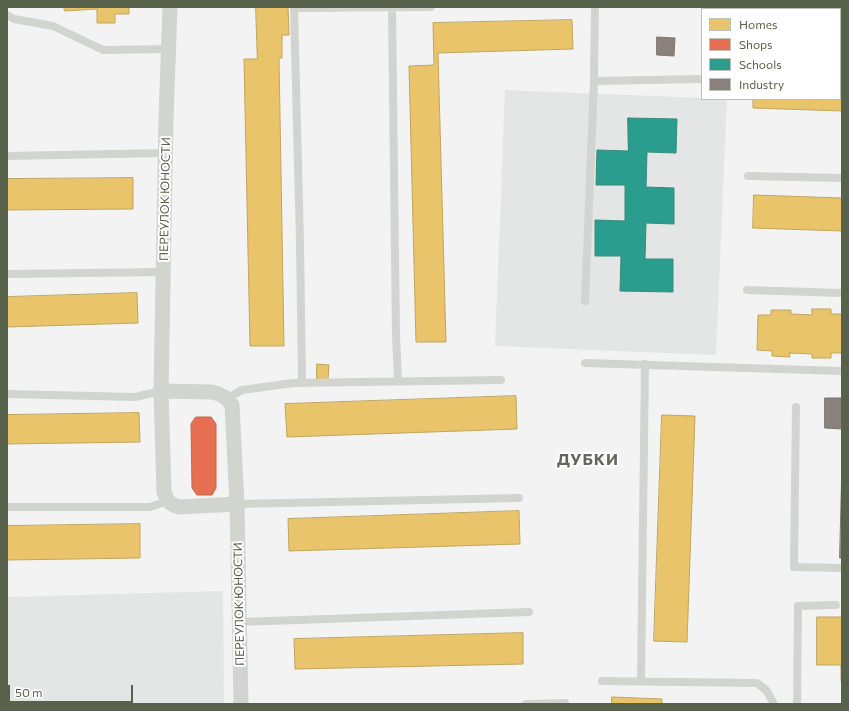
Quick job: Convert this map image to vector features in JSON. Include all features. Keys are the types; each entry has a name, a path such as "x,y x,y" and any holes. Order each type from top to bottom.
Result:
{"street":[{"name":"ПЕРЕУЛОК ЮНОСТИ","path":"167,501 164,492 161,391 170,7"},
{"path":"161,391 212,392 228,398"},
{"name":"ПЕРЕУЛОК ЮНОСТИ","path":"228,398 232,405 241,704"},
{"path":"167,501 171,505 180,507 236,504"}],"lane":[{"path":"302,382 294,7 432,7"},
{"path":"585,300 594,81 595,7"},
{"path":"392,8 398,381"},
{"path":"7,15 14,19 53,26 103,50 169,49"},
{"path":"594,81 701,79"},
{"path":"7,156 166,153"},
{"path":"748,176 842,178"},
{"path":"7,274 163,272"},
{"path":"747,290 842,293"},
{"path":"585,363 842,371"},
{"path":"641,681 645,364"},
{"path":"228,398 242,390 293,382 501,380"},
{"path":"7,394 135,397 161,391"},
{"path":"796,407 794,567 842,568"},
{"path":"236,504 519,498"},
{"path":"7,507 150,507 167,501"},
{"path":"797,704 798,606 836,605"},
{"path":"239,622 529,612"},
{"path":"602,681 757,683 766,690 774,704"},
{"path":"526,704 565,703"}],"shaded area":[{"path":"505,90 727,100 716,355 495,346"},
{"path":"223,591 224,704 7,704 7,597"}],"building: Homes":[{"path":"64,7 129,7 129,14 115,14 115,23 97,23 97,9 65,11"},
{"path":"256,7 288,7 289,35 282,35 282,58 279,58 284,346 250,346 244,59 257,59"},
{"path":"572,20 573,49 438,53 446,342 416,342 409,66 434,65 433,23"},
{"path":"842,80 842,111 753,108 753,100 841,100"},
{"path":"133,178 133,209 7,210 7,179"},
{"path":"754,195 842,198 842,231 753,228"},
{"path":"137,293 138,323 7,327 7,297"},
{"path":"812,309 831,309 831,314 842,314 842,353 831,353 831,358 812,358 812,354 789,353 790,357 772,356 772,351 757,350 758,315 771,315 771,310 791,310 791,314 812,315"},
{"path":"317,364 329,365 328,380 317,380"},
{"path":"516,396 517,429 287,437 285,404"},
{"path":"139,413 140,442 7,444 7,415"},
{"path":"662,415 695,416 687,642 654,641"},
{"path":"519,511 520,544 289,551 288,519"},
{"path":"140,524 140,558 7,560 7,526"},
{"path":"817,617 842,617 842,681 841,665 817,665"},
{"path":"523,633 523,664 295,669 294,639"},
{"path":"612,697 662,699 662,704 612,704"}],"building: Shops":[{"path":"196,417 211,417 216,424 216,488 212,495 197,495 192,488 191,424"}],"building: Schools":[{"path":"628,118 677,119 676,153 647,152 646,187 674,188 674,224 646,223 645,259 673,259 673,292 620,291 621,256 595,256 595,220 625,221 625,185 596,185 597,150 628,151"}],"building: Industry":[{"path":"657,37 675,38 674,56 657,55"},
{"path":"825,398 842,398 842,429 825,428"},
{"path":"842,463 842,558 840,558"}],"district":[{"name":"ДУБКИ","path":"588,460"}]}
